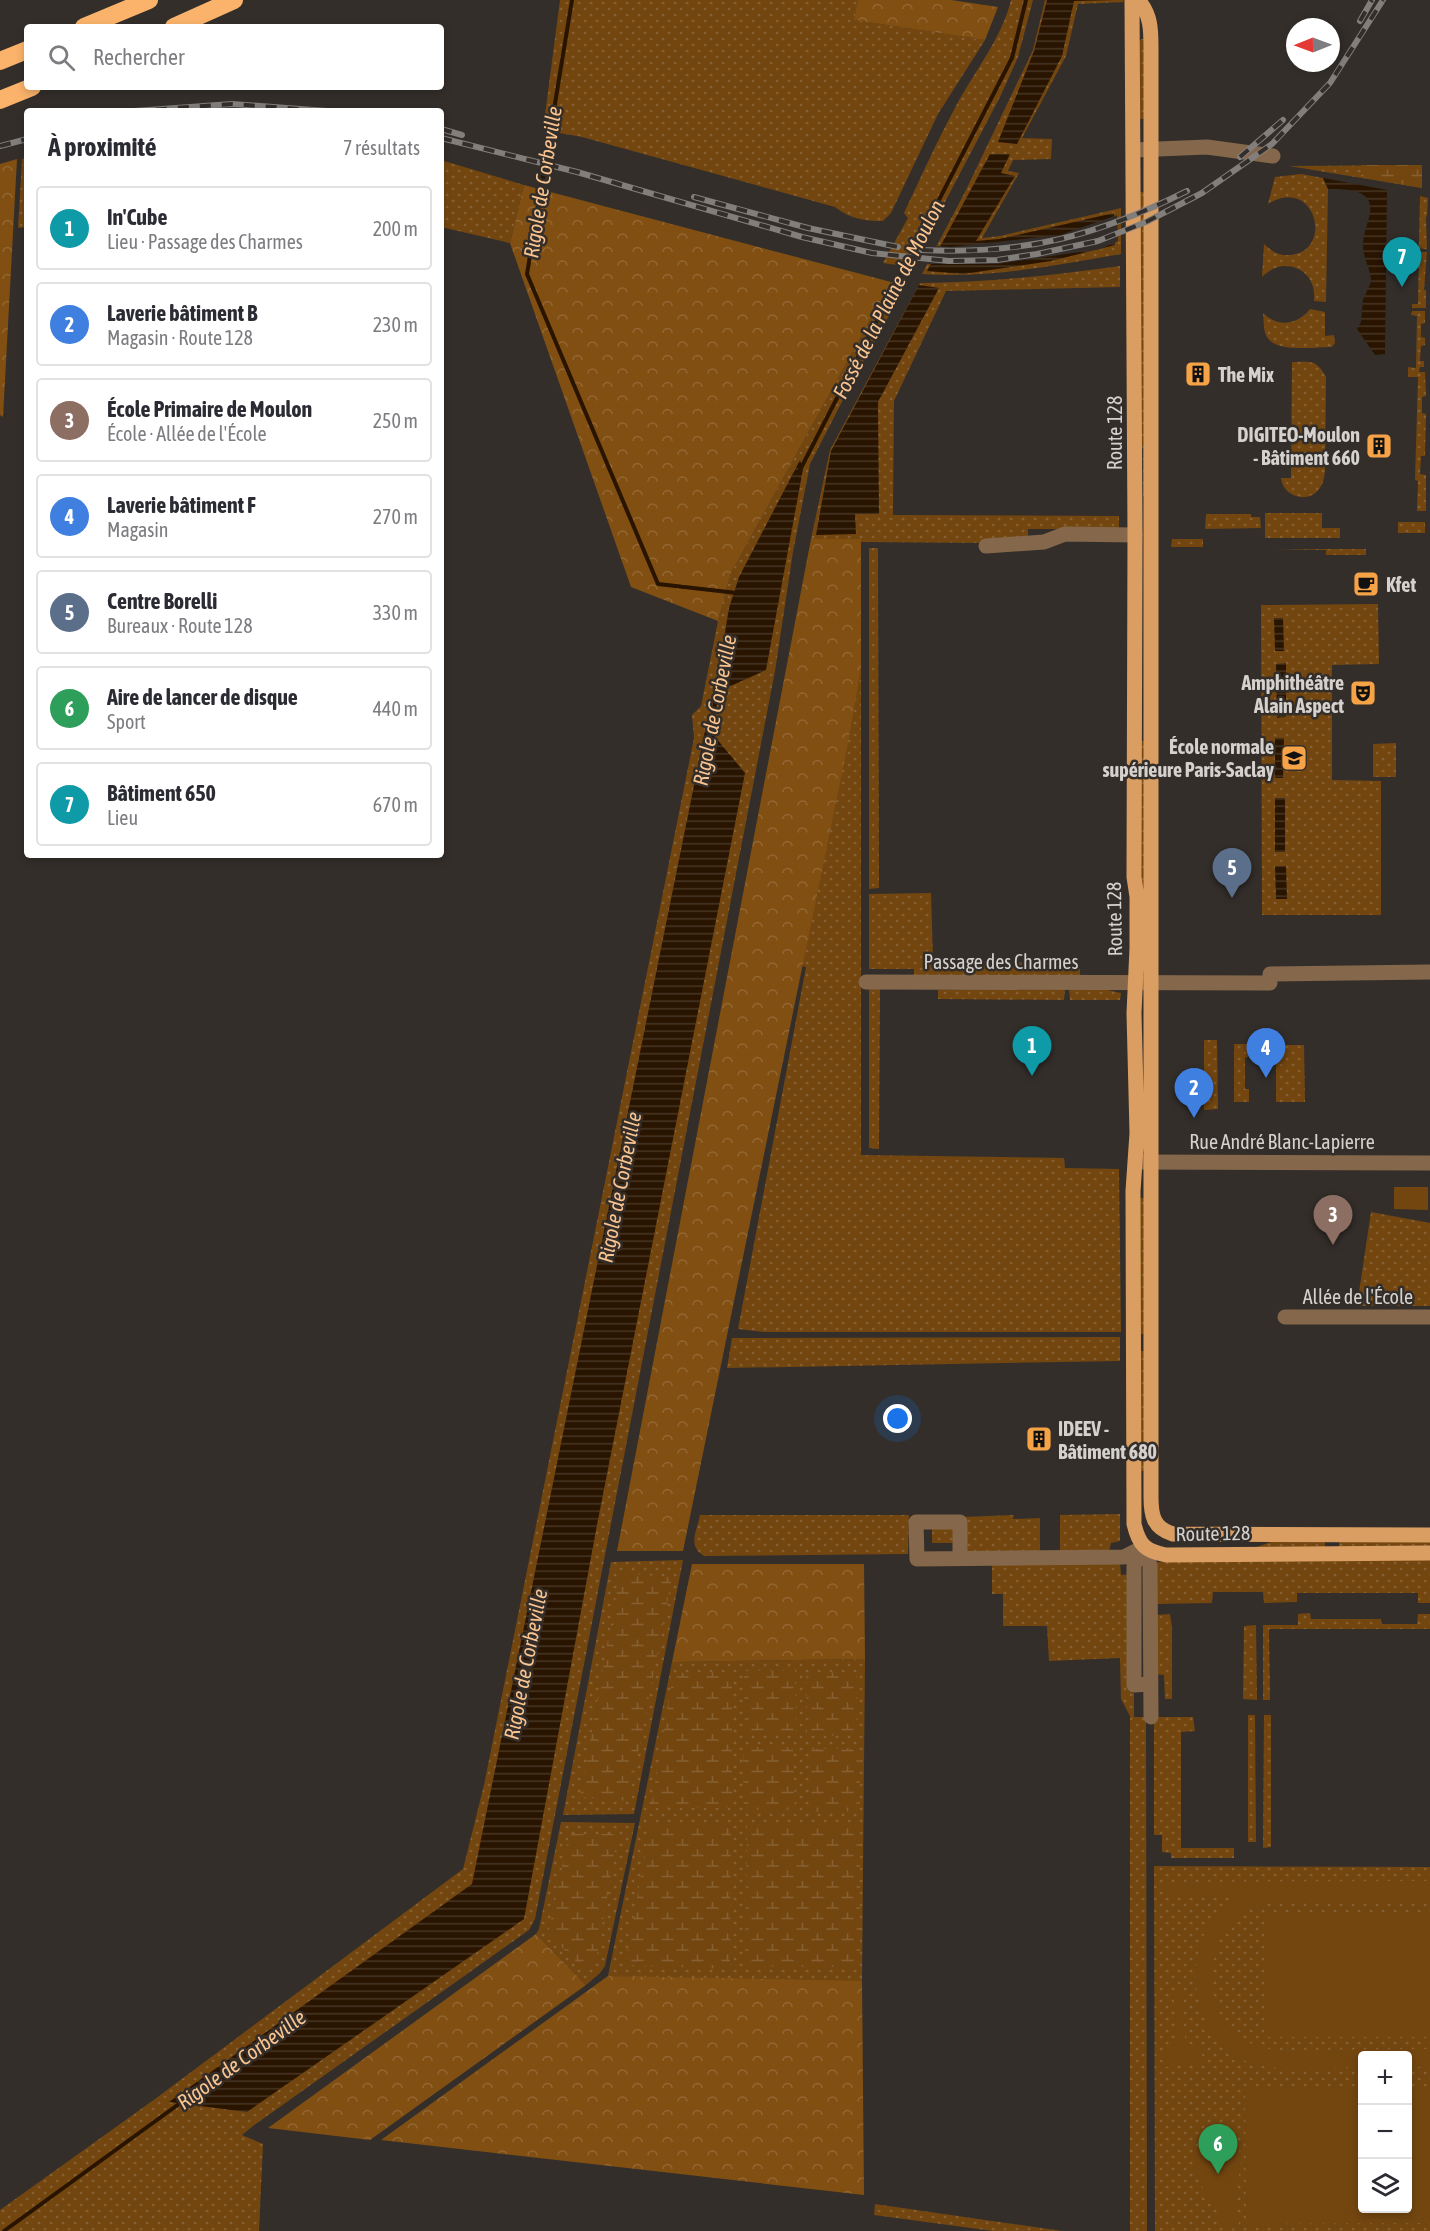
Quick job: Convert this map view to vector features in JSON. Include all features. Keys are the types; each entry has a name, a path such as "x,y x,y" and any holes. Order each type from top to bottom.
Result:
{"highway":[{"path":"91,24 149,0"},
{"path":"181,24 234,0"},
{"path":"0,61 24,51"},
{"path":"0,100 25,90"}],"main road":[{"name":"Route 128","path":"1132,0 1134,877 1143,982 1151,1162 1151,1508 1153,1520 1158,1527 1173,1534 1430,1534"},
{"name":"Route 128","path":"1138,0 1147,10 1150,30 1151,150 1143,982 1134,1013 1136,1082 1134,1524 1137,1537 1144,1547 1152,1552 1178,1556 1235,1553 1430,1553"}],"street":[{"path":"1134,150 1207,147 1273,156"},
{"path":"986,546 1044,542 1065,534 1135,535"},
{"name":"Passage des Charmes","path":"866,982 1270,983 1270,974 1430,972"},
{"name":"Rue André Blanc-Lapierre","path":"1135,1162 1430,1162"},
{"name":"Allée de l'École","path":"1285,1317 1430,1317"},
{"path":"960,1558 1124,1557 1144,1547"},
{"path":"1144,1547 1134,1565 1134,1684 1150,1684"},
{"path":"1144,1547 1150,1564 1151,1717"},
{"path":"1134,1609 1150,1609"}],"green space":[{"path":"560,0 858,0 855,20 985,40 938,114 891,213 883,221 858,219 835,207 582,137 543,130"},
{"path":"858,0 951,0 998,7 985,40 854,20"},
{"path":"1011,0 1033,0 1018,57 1001,95 911,267 883,263 908,218 904,213 949,119 1001,28"},
{"path":"1045,0 1123,0 1124,2 1078,4 1066,56 1022,138 1052,139 1051,159 1013,160 1008,171 1019,173 982,238 1000,236 1121,208 1121,254 997,273 922,274 966,190 1033,50"},
{"path":"1144,39 1147,119 1137,119 1139,42"},
{"path":"24,158 24,227 18,228 22,159"},
{"path":"17,159 3,417 0,415 0,164"},
{"path":"444,161 524,185 510,243 444,228"},
{"path":"1361,165 1422,165 1422,188 1361,177"},
{"path":"1422,165 1422,188 1289,166"},
{"path":"1301,174 1323,178 1328,189 1326,302 1314,301 1311,281 1298,269 1289,266 1280,267 1262,277 1264,244 1275,252 1289,255 1303,251 1312,242 1315,230 1314,218 1308,206 1298,199 1285,197 1268,204 1275,177"},
{"path":"524,185 891,282 731,573 718,621 631,587 510,243"},
{"path":"1138,192 1147,192 1147,495 1143,496 1143,450 1138,424"},
{"path":"1420,196 1428,198 1427,249 1412,248 1413,245 1419,245"},
{"path":"1412,252 1427,252 1424,290 1426,290 1426,308 1412,308 1412,304 1418,304 1419,256 1412,255"},
{"path":"1120,266 1120,287 946,291 894,401 893,515 1119,516 1119,529 1028,529 1028,539 987,543 861,542 861,539 811,539 830,450 920,283 1020,278"},
{"path":"891,282 907,283 810,464 793,552 775,671 535,1919 529,1930 242,2135 263,2144 259,2231 0,2231 0,2210 155,2099 463,1869 484,1785 694,738 692,715 701,706 718,621 731,573"},
{"path":"1310,309 1325,312 1325,336 1334,335 1335,343 1332,347 1287,347 1272,342 1267,337 1263,313 1275,321 1287,323 1299,318"},
{"path":"1412,311 1425,311 1425,323 1421,324 1421,337 1425,338 1425,345 1421,346 1420,361 1424,361 1424,367 1420,367 1419,372 1425,372 1426,396 1422,397 1422,413 1426,414 1425,456 1421,456 1420,474 1426,475 1426,511 1417,511 1418,481 1415,480 1418,377 1408,377 1408,367 1416,368 1417,316 1411,315"},
{"path":"1292,362 1316,364 1326,377 1325,472 1322,484 1316,492 1304,497 1298,497 1287,490 1281,478 1291,478"},
{"path":"1265,513 1322,513 1322,528 1340,528 1340,538 1265,538"},
{"path":"1206,514 1251,514 1251,517 1260,517 1261,528 1205,529"},
{"path":"1398,522 1425,522 1425,533 1398,533"},
{"path":"811,539 861,539 861,668 847,748 683,1551 617,1551"},
{"path":"1172,539 1203,539 1203,547 1171,547"},
{"path":"869,548 878,548 879,888 869,889"},
{"path":"1275,549 1366,549 1366,555 1326,555 1326,550"},
{"path":"1378,604 1379,664 1332,665 1332,780 1381,781 1381,915 1262,915 1261,605"},
{"path":"861,668 861,1155 1064,1158 1065,1168 1119,1169 1121,1332 765,1332 738,1329 806,967 802,966"},
{"path":"1137,741 1147,741 1147,941 1137,875"},
{"path":"1396,743 1396,777 1373,777 1373,744"},
{"path":"931,893 933,960 1080,964 1080,975 914,975 914,969 869,969 869,894"},
{"path":"869,989 880,989 879,1149 869,1148"},
{"path":"1065,989 1064,1000 938,999 938,990"},
{"path":"1069,989 1103,989 1121,993 1120,1000 1070,1000"},
{"path":"1204,1040 1217,1040 1218,1109 1204,1110"},
{"path":"1234,1044 1249,1044 1248,1057 1245,1058 1245,1089 1249,1089 1249,1102 1234,1102"},
{"path":"1276,1045 1304,1045 1305,1102 1276,1102"},
{"path":"1394,1187 1428,1187 1428,1210 1394,1209"},
{"path":"1137,1198 1147,1198 1147,1334 1137,1334"},
{"path":"1371,1212 1430,1223 1430,1306 1357,1306"},
{"path":"1120,1337 1120,1361 727,1368 732,1338"},
{"path":"1137,1351 1147,1351 1147,1471 1137,1471"},
{"path":"1120,1514 1120,1541 1111,1543 1109,1552 1060,1552 1060,1515"},
{"path":"700,1515 909,1515 908,1554 704,1556 694,1543"},
{"path":"1014,1515 1013,1519 1040,1518 1040,1554 965,1553 963,1517"},
{"path":"932,1527 954,1527 954,1543 932,1543"},
{"path":"1279,1539 1325,1539 1325,1550 1257,1547"},
{"path":"1339,1539 1430,1539 1430,1549 1339,1550"},
{"path":"1236,1557 1430,1557 1430,1603 1418,1603 1418,1593 1297,1593 1297,1602 1264,1603 1263,1592 1213,1592 1212,1603 1154,1604 1155,1562 1221,1562"},
{"path":"683,1560 634,1814 563,1815 611,1562"},
{"path":"1120,1562 1121,1575 1130,1574 1131,1692 1134,1693 1134,1717 1146,1717 1147,2231 1130,2231 1130,1716 1121,1699 1120,1658 1049,1661 1047,1626 1003,1626 1003,1594 992,1594 992,1563"},
{"path":"692,1564 864,1564 865,1659 672,1662"},
{"path":"620,1573 672,1577 629,1801 580,1797"},
{"path":"1310,1613 1311,1619 1381,1619 1382,1624 1417,1624 1418,1614 1430,1614 1430,1629 1269,1629 1270,1700 1263,1700 1263,1625 1298,1625 1298,1614"},
{"path":"1170,1614 1172,1699 1165,1699 1164,1675 1154,1674 1155,1615"},
{"path":"1256,1625 1257,1700 1243,1699 1244,1626"},
{"path":"865,1659 862,1981 735,1981 608,1976 672,1662"},
{"path":"795,1670 796,1733 745,1734 744,1671"},
{"path":"732,1672 732,1808 651,1808 673,1673"},
{"path":"857,1672 858,1735 807,1736 806,1673"},
{"path":"1248,1715 1255,1715 1256,1842 1248,1842"},
{"path":"1264,1715 1271,1715 1271,1847 1263,1848"},
{"path":"1154,1717 1193,1717 1195,1731 1181,1732 1181,1848 1234,1848 1234,1858 1171,1858 1171,1853 1162,1852 1162,1835 1154,1835"},
{"path":"743,1747 793,1747 795,1810 744,1810"},
{"path":"859,1748 860,1811 810,1812 809,1749"},
{"path":"561,1822 635,1823 605,1966 586,1985 536,1934 539,1929"},
{"path":"731,1825 730,1969 625,1965 650,1826"},
{"path":"747,1826 860,1826 860,1967 745,1966"},
{"path":"569,1834 618,1834 596,1961 586,1971 548,1934"},
{"path":"1154,1866 1430,1867 1430,2231 1155,2231"},
{"path":"1430,1881 1430,1903 1289,1901 1258,1905 1234,1920 1224,1932 1217,1946 1212,1979 1218,2010 1226,2024 1235,2034 1253,2044 1273,2050 1430,2049 1430,2067 1412,2067 1412,2051 1358,2051 1358,2067 1269,2067 1238,2057 1221,2045 1209,2028 1201,2009 1196,1966 1200,1945 1208,1926 1220,1910 1236,1897 1165,1897 1165,1882"},
{"path":"1264,1915 1430,1915 1430,2037 1264,2037"},
{"path":"536,1934 586,1985 370,2140 268,2128"},
{"path":"608,1976 862,1981 864,2195 381,2140"},
{"path":"1180,1990 1186,2046 1201,2044 1203,2063 1165,2067 1163,2047 1178,2045 1173,1991"},
{"path":"1245,2088 1358,2088 1358,2213 1412,2213 1412,2088 1430,2088 1430,2223 1246,2224"},
{"path":"1229,2135 1239,2146 1240,2155 1236,2203 1239,2223 1234,2229 1222,2225 1217,2210 1196,2173 1195,2165 1195,2157 1203,2146"},
{"path":"875,2204 1062,2231 993,2231 874,2215"}],"water":[{"path":"1047,0 1115,0 1074,1 1062,56 1017,144 998,142 1034,51"},
{"path":"990,154 1010,154 1001,173 1015,176 976,241 999,239 1114,213 1115,245 1051,261 963,274 927,271"},
{"path":"1323,178 1387,190 1385,354 1375,355 1357,329 1361,322 1363,300 1371,282 1363,245 1370,205 1363,194 1342,189 1328,189"},
{"path":"919,285 939,288 878,402 879,514 855,514 856,534 816,535 831,451"},
{"path":"800,460 803,469 766,670 715,693 729,608 739,577"},
{"path":"1274,618 1283,618 1284,651 1275,651"},
{"path":"1286,663 1286,717 1277,718 1276,664"},
{"path":"706,726 745,773 597,1525 524,1919 247,2112 169,2102 472,1884"},
{"path":"1275,738 1284,738 1283,778 1275,778"},
{"path":"1275,798 1285,798 1285,852 1275,852"},
{"path":"1275,866 1286,866 1287,899 1276,899"}],"pier":[{"path":"1117,215 1118,241 1101,249 997,264 927,264 937,246 951,247 1060,235"}],"waterway":[{"name":"Rigole de Corbeville","path":"572,0 527,274 658,584 737,593"},
{"name":"Fossé de la Plaine de Moulon","path":"800,470 1012,58 1026,0"},
{"name":"Rigole de Corbeville","path":"709,734 718,689"},
{"name":"Rigole de Corbeville","path":"4,2231 183,2101"}],"railway":[{"path":"1360,21 1372,0"},
{"path":"444,139 577,172 802,237 872,253 949,261 997,260 1098,241 1146,222 1202,193 1272,144 1330,83 1383,0"},
{"path":"176,108 232,104 286,108"},
{"path":"1240,157 1283,120"},
{"path":"444,130 462,135"},
{"path":"0,146 24,140"},
{"path":"922,250 994,249 1059,239 1122,220 1187,191"},
{"path":"694,197 808,228 898,247"}],"place":[{"name":"Bâtiment 650","path":"1402,287"},
{"name":"The Mix","path":"1198,374"},
{"name":"DIGITEO-Moulon - Bâtiment 660","path":"1379,446"},
{"name":"Kfet","path":"1366,584"},
{"name":"Amphithéâtre Alain Aspect","path":"1363,693"},
{"name":"École normale supérieure Paris-Saclay","path":"1294,758"},
{"name":"Centre Borelli","path":"1232,898"},
{"name":"In'Cube","path":"1032,1076"},
{"name":"Laverie bâtiment F","path":"1266,1078"},
{"name":"Laverie bâtiment B","path":"1194,1118"},
{"name":"École Primaire de Moulon","path":"1333,1245"},
{"name":"IDEEV - Bâtiment 680","path":"1039,1439"},
{"name":"Aire de lancer de disque","path":"1218,2174"}]}
